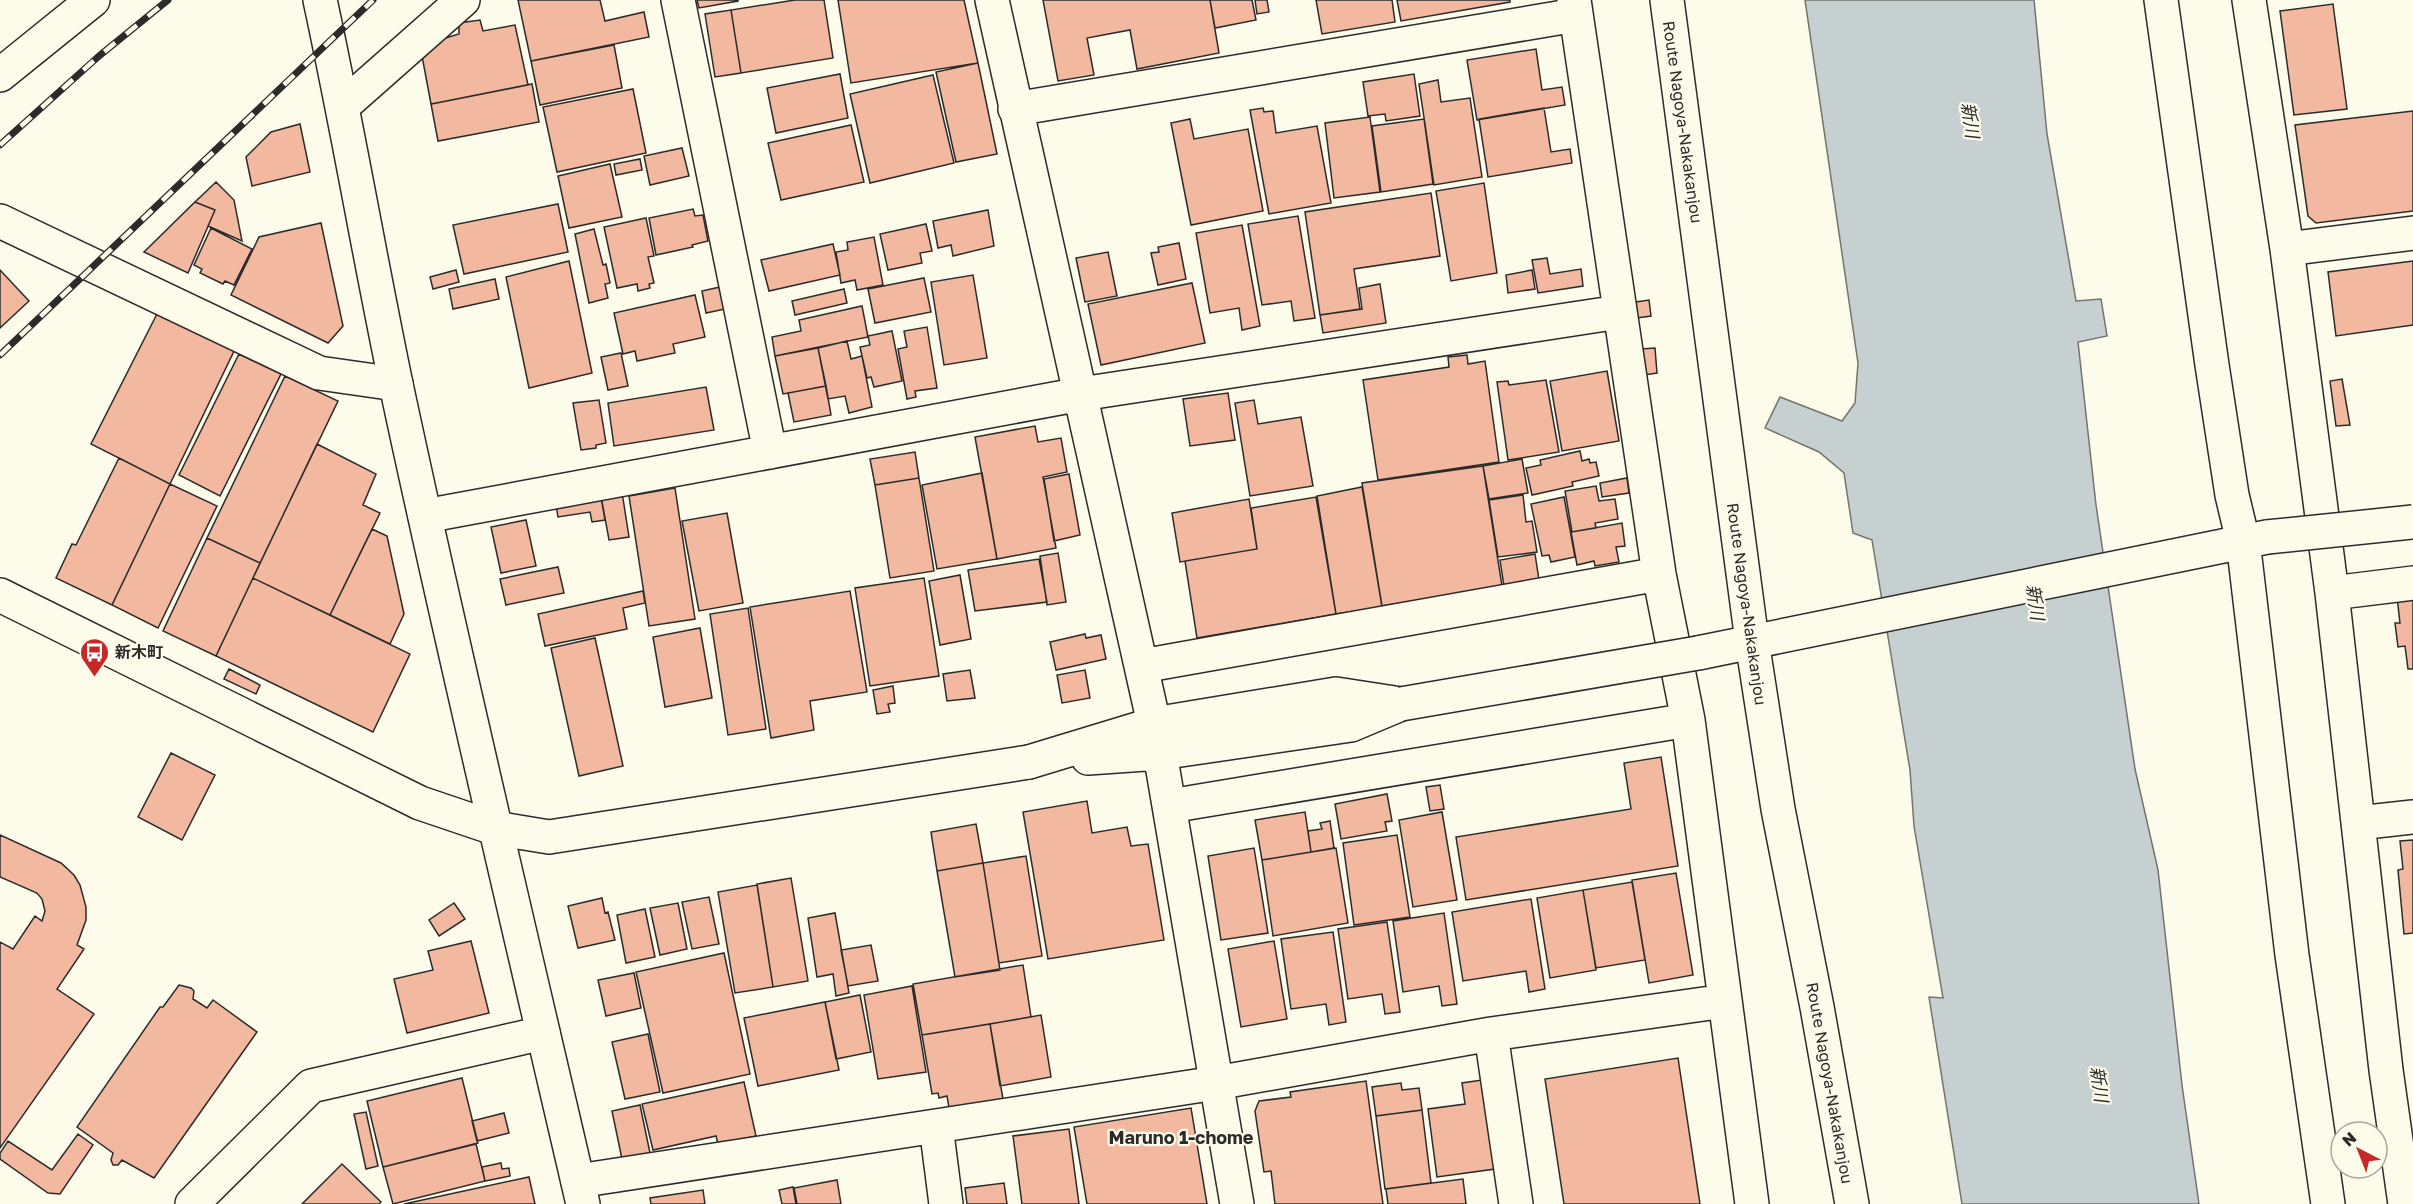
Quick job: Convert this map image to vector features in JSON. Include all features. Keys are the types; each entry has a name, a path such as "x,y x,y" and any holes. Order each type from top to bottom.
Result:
{"street":[{"path":"0,75 93,0"},
{"path":"320,0 343,106 396,384 494,828 580,1192 936,1126 1216,1083 1491,1034 1725,1001"},
{"path":"343,106 463,0"},
{"path":"678,0 770,452"},
{"path":"992,0 1157,738 1237,1204"},
{"name":"Route Nagoya-Nakakanjou","path":"1666,0 1752,641 1778,809 1817,1007 1852,1204"},
{"path":"2161,0 2232,495 2245,541 2292,955 2328,1204"},
{"path":"2249,0 2287,249 2332,593 2358,823 2400,1069 2405,1204"},
{"path":"1015,109 1575,8 1659,574 1689,720 1752,1204"},
{"path":"0,221 320,374 396,384"},
{"path":"2287,249 2413,233"},
{"path":"425,516 1081,394 1619,312"},
{"path":"0,595 420,803 494,828 549,837 1029,762 1157,738 1195,733 1350,725 1401,704 1698,653 2245,541 2413,522"},
{"path":"1142,666 1659,574"},
{"path":"2332,593 2413,583"},
{"path":"1170,806 1689,720"},
{"path":"2358,823 2413,817"},
{"path":"192,1204 311,1086 543,1033"},
{"path":"1491,1034 1516,1204"},
{"path":"936,1126 946,1204"}],"water":[{"name":"新川","path":"1805,0 2034,0 2047,134 2076,301 2101,299 2107,336 2078,342 2096,505 2135,769 2158,870 2182,1085 2199,1204 1962,1204 1929,997 1943,998 1914,826 1910,770 1872,540 1853,533 1844,473 1819,452 1765,428 1780,397 1842,421 1855,403 1858,363"}],"building":[{"path":"518,0 600,0 605,21 644,12 649,37 531,61"},
{"path":"697,0 738,0 738,1 699,8"},
{"path":"795,0 824,0 833,58 741,73 731,10"},
{"path":"838,0 964,0 978,63 851,83"},
{"path":"1043,0 1210,0 1219,53 1137,69 1130,30 1087,38 1094,75 1058,81"},
{"path":"1210,0 1252,0 1256,20 1215,28"},
{"path":"1255,0 1267,0 1269,12 1257,14"},
{"path":"1316,0 1392,0 1395,22 1322,34"},
{"path":"1397,0 1510,0 1510,2 1401,21"},
{"path":"2333,4 2347,109 2294,115 2280,11"},
{"path":"731,10 741,73 715,77 705,14"},
{"path":"480,20 483,31 515,25 528,85 431,104 422,56 439,40 459,34 459,23"},
{"path":"614,45 622,88 540,105 531,61"},
{"path":"1536,49 1542,90 1562,87 1565,105 1477,120 1467,60"},
{"path":"978,63 997,154 956,162 936,72"},
{"path":"840,74 848,118 776,133 767,88"},
{"path":"1414,74 1420,116 1386,121 1385,114 1368,116 1363,82"},
{"path":"933,75 954,163 870,183 850,94"},
{"path":"1438,80 1441,102 1470,98 1482,177 1434,185 1419,84"},
{"path":"532,84 539,122 438,141 431,104"},
{"path":"633,89 646,153 557,172 543,107"},
{"path":"1263,108 1264,112 1273,111 1276,133 1317,126 1331,203 1269,214 1250,110"},
{"path":"1544,108 1551,152 1570,149 1572,163 1488,177 1479,119"},
{"path":"2413,111 2413,211 2316,223 2308,216 2295,125"},
{"path":"1370,117 1380,192 1334,198 1325,123"},
{"path":"1190,119 1194,139 1248,129 1263,211 1191,225 1171,123"},
{"path":"1424,119 1433,184 1381,192 1372,126"},
{"path":"300,124 310,172 252,186 246,157 271,132"},
{"path":"851,125 864,182 781,200 768,143"},
{"path":"682,148 689,176 650,185 644,156"},
{"path":"640,159 642,170 616,175 614,164"},
{"path":"610,164 622,217 569,228 558,176"},
{"path":"216,182 234,200 242,241 208,226 215,210 195,202"},
{"path":"1484,183 1497,273 1451,281 1436,191"},
{"path":"1431,193 1440,256 1354,269 1360,309 1320,315 1305,212"},
{"path":"195,202 215,210 188,273 144,252"},
{"path":"558,204 568,252 464,274 453,225"},
{"path":"693,209 695,216 703,215 708,241 692,245 693,247 656,255 649,218"},
{"path":"988,210 994,246 953,256 951,245 938,248 933,221"},
{"path":"1298,216 1315,318 1294,321 1291,301 1262,305 1248,224"},
{"path":"646,218 654,256 648,257 654,283 649,284 650,288 638,291 637,284 617,288 604,227"},
{"path":"321,223 343,326 328,343 231,295 259,237"},
{"path":"926,224 932,251 920,253 922,263 888,270 880,234"},
{"path":"1242,225 1260,326 1242,330 1239,308 1210,313 1196,233"},
{"path":"211,228 252,249 234,285 225,281 223,284 200,273 202,269 194,265"},
{"path":"594,229 610,283 605,284 608,298 589,303 575,234"},
{"path":"874,237 883,285 857,290 855,280 841,283 836,252 848,250 847,242"},
{"path":"1179,243 1186,279 1158,285 1151,253 1159,252 1158,247"},
{"path":"833,244 840,275 769,291 761,260"},
{"path":"1108,252 1117,296 1085,302 1076,258"},
{"path":"1547,258 1550,274 1581,269 1583,286 1538,293 1532,260"},
{"path":"569,261 592,373 529,388 506,277"},
{"path":"2413,261 2413,325 2336,336 2328,272"},
{"path":"0,270 29,301 0,328"},
{"path":"456,270 459,282 433,289 430,277"},
{"path":"1532,270 1535,289 1508,293 1506,275"},
{"path":"973,275 987,358 944,365 931,282"},
{"path":"924,278 931,312 875,323 868,289"},
{"path":"495,279 499,299 453,309 449,289"},
{"path":"1192,283 1205,343 1101,365 1088,304"},
{"path":"1380,284 1386,323 1323,333 1320,315 1362,309 1359,288"},
{"path":"720,287 725,309 706,313 702,291"},
{"path":"844,289 847,303 795,315 792,301"},
{"path":"695,295 705,337 673,344 675,353 637,361 635,351 623,354 614,313"},
{"path":"1649,300 1651,316 1637,318 1636,302"},
{"path":"862,306 868,337 775,356 772,337 801,331 799,320"},
{"path":"158,312 235,349 170,484 91,444"},
{"path":"927,327 937,388 915,391 916,397 907,399 898,349 907,347 904,331"},
{"path":"892,331 902,381 874,387 871,377 867,378 860,347 870,345 868,336"},
{"path":"847,341 851,359 862,356 872,407 849,413 845,396 828,399 818,348"},
{"path":"818,348 826,386 783,394 775,356"},
{"path":"1655,348 1657,373 1644,375 1641,349"},
{"path":"621,353 628,386 608,390 601,357"},
{"path":"239,354 281,374 220,496 179,475"},
{"path":"1467,355 1468,364 1485,361 1499,462 1378,480 1363,380 1449,367 1448,357"},
{"path":"1607,371 1619,441 1562,451 1550,381"},
{"path":"285,376 338,401 260,563 207,538"},
{"path":"2342,379 2350,425 2336,426 2330,381"},
{"path":"1546,380 1559,452 1508,460 1497,382 1508,381 1509,385"},
{"path":"826,386 831,415 794,422 788,393"},
{"path":"706,387 714,430 614,446 608,403"},
{"path":"1228,393 1235,440 1190,446 1183,399"},
{"path":"599,400 606,443 596,445 596,448 581,450 573,403"},
{"path":"1254,400 1258,424 1301,417 1313,486 1250,496 1235,403"},
{"path":"1035,426 1038,442 1061,438 1067,472 1043,477 1056,548 997,559 975,437"},
{"path":"317,444 376,474 363,505 380,513 330,615 253,578"},
{"path":"1580,451 1582,461 1589,459 1590,463 1596,462 1599,476 1572,482 1573,486 1532,495 1526,468 1541,465 1540,460"},
{"path":"915,452 919,478 875,485 870,459"},
{"path":"119,458 170,484 112,605 56,578 72,544 76,545"},
{"path":"1522,459 1528,493 1489,499 1483,466"},
{"path":"1483,466 1502,586 1382,606 1362,483"},
{"path":"982,473 997,559 937,569 922,485"},
{"path":"1069,474 1080,535 1054,541 1044,479"},
{"path":"919,478 934,571 890,578 875,485"},
{"path":"1627,478 1629,493 1602,497 1600,483"},
{"path":"170,484 217,506 158,628 112,605"},
{"path":"1596,486 1599,501 1615,499 1618,519 1595,523 1596,528 1572,532 1565,491"},
{"path":"1362,487 1382,607 1336,614 1317,496"},
{"path":"675,488 695,619 649,626 629,496"},
{"path":"622,492 629,537 609,540 601,496"},
{"path":"1523,495 1526,522 1532,521 1537,552 1498,557 1489,500"},
{"path":"601,497 605,520 592,522 590,512 558,517 556,505"},
{"path":"1316,497 1336,614 1197,638 1185,561 1257,549 1251,508"},
{"path":"1564,497 1575,557 1551,562 1549,555 1542,556 1531,504"},
{"path":"1249,499 1257,549 1180,562 1172,513"},
{"path":"727,513 743,603 699,611 682,521"},
{"path":"526,520 536,566 501,573 491,527"},
{"path":"1622,523 1625,546 1616,547 1619,562 1595,566 1594,561 1577,565 1571,532"},
{"path":"372,529 387,536 404,614 390,644 330,615"},
{"path":"207,538 260,563 216,656 163,631"},
{"path":"1058,553 1066,602 1047,605 1040,556"},
{"path":"1535,554 1539,580 1504,586 1500,560"},
{"path":"1039,559 1047,602 975,611 968,570"},
{"path":"558,567 564,593 506,605 500,579"},
{"path":"960,575 971,639 940,645 929,581"},
{"path":"253,578 410,654 373,732 216,656"},
{"path":"924,578 939,676 870,686 855,588"},
{"path":"643,591 645,603 623,608 627,629 545,646 538,614"},
{"path":"850,591 867,692 810,701 814,730 771,738 750,607"},
{"path":"2413,595 2413,669 2408,669 2405,646 2398,647 2395,623 2400,623 2397,597"},
{"path":"748,608 766,729 728,735 710,614"},
{"path":"700,628 712,698 665,707 653,637"},
{"path":"1085,634 1086,638 1101,635 1106,659 1056,670 1050,642"},
{"path":"595,638 623,766 579,776 551,648"},
{"path":"229,669 260,685 256,694 224,679"},
{"path":"970,670 975,698 947,701 943,674"},
{"path":"1085,670 1090,698 1062,703 1057,675"},
{"path":"893,686 895,703 888,704 890,712 877,714 873,690"},
{"path":"171,753 215,775 182,840 138,817"},
{"path":"1661,757 1678,866 1466,900 1456,837 1631,809 1624,763"},
{"path":"1440,785 1444,809 1430,811 1426,787"},
{"path":"1387,794 1392,821 1385,822 1387,831 1341,839 1335,804"},
{"path":"1087,801 1092,833 1127,827 1131,846 1148,844 1164,940 1048,959 1023,812"},
{"path":"1305,812 1311,852 1262,860 1255,820"},
{"path":"1442,812 1457,900 1413,907 1399,820"},
{"path":"1330,821 1334,848 1311,852 1308,831 1322,829 1320,823"},
{"path":"976,824 983,863 937,871 931,832"},
{"path":"0,835 61,863 74,875 80,885 86,907 86,920 77,945 84,949 57,989 94,1014 0,1148 0,942 13,949 35,916 42,921 45,911 42,899 37,893 0,877"},
{"path":"1397,835 1410,917 1354,925 1343,843"},
{"path":"2413,840 2413,933 2404,934 2398,870 2403,869 2400,841"},
{"path":"1254,848 1268,933 1221,940 1208,856"},
{"path":"1336,848 1348,923 1273,936 1262,860"},
{"path":"1026,856 1042,956 999,963 983,863"},
{"path":"983,863 1000,970 955,977 937,871"},
{"path":"1676,873 1693,975 1649,983 1632,880"},
{"path":"791,878 808,981 773,987 757,884"},
{"path":"1632,882 1645,960 1596,968 1583,890"},
{"path":"757,885 773,987 735,993 718,892"},
{"path":"1583,890 1596,970 1550,978 1537,898"},
{"path":"709,897 719,944 692,949 682,902"},
{"path":"602,898 615,940 578,948 568,906"},
{"path":"1531,899 1545,989 1529,992 1526,971 1463,981 1452,912"},
{"path":"454,903 465,919 439,936 429,920"},
{"path":"678,903 687,949 660,955 650,908"},
{"path":"645,909 655,957 626,963 617,915"},
{"path":"835,913 849,993 836,996 833,974 817,977 808,918"},
{"path":"1444,913 1457,1004 1442,1006 1439,986 1403,992 1393,921"},
{"path":"1387,922 1400,1012 1385,1014 1382,994 1348,999 1338,929"},
{"path":"1333,932 1346,1022 1329,1025 1326,1004 1291,1009 1281,939"},
{"path":"471,941 489,1013 407,1033 394,979 433,970 428,951"},
{"path":"1274,941 1287,1019 1241,1027 1228,949"},
{"path":"871,945 878,981 848,986 841,950"},
{"path":"724,953 750,1074 663,1093 636,972"},
{"path":"1023,965 1031,1017 922,1035 913,984"},
{"path":"634,973 641,1008 606,1016 598,980"},
{"path":"179,985 191,988 194,991 193,999 207,1008 213,1000 257,1032 154,1178 122,1160 118,1165 113,1165 111,1160 113,1153 77,1127 160,1007 163,1007"},
{"path":"912,986 926,1072 878,1079 864,995"},
{"path":"860,995 871,1052 836,1059 825,1002"},
{"path":"825,1002 839,1070 758,1086 744,1018"},
{"path":"1041,1015 1051,1077 1000,1086 990,1024"},
{"path":"990,1024 1003,1099 949,1108 947,1096 939,1098 938,1093 932,1094 922,1035"},
{"path":"648,1034 660,1092 625,1099 612,1042"},
{"path":"1678,1058 1700,1204 1564,1204 1545,1079"},
{"path":"462,1078 478,1143 383,1167 367,1101"},
{"path":"1482,1080 1495,1169 1437,1177 1428,1109 1465,1104 1462,1083"},
{"path":"1366,1081 1383,1204 1275,1204 1271,1171 1264,1172 1255,1111 1259,1101 1291,1097 1290,1092"},
{"path":"744,1082 756,1136 718,1144 716,1136 653,1150 642,1104"},
{"path":"1401,1083 1402,1090 1419,1088 1422,1110 1376,1116 1372,1087"},
{"path":"640,1105 650,1153 622,1159 612,1111"},
{"path":"1191,1108 1207,1204 1087,1204 1074,1127"},
{"path":"1422,1110 1431,1183 1385,1189 1376,1116"},
{"path":"366,1112 378,1166 366,1169 354,1114"},
{"path":"504,1113 509,1133 477,1141 472,1121"},
{"path":"1069,1129 1079,1204 1022,1204 1013,1136"},
{"path":"78,1134 93,1145 60,1194 48,1193 0,1159 0,1153 8,1141 52,1170"},
{"path":"476,1144 485,1181 393,1204 383,1167"},
{"path":"501,1163 502,1169 509,1168 510,1176 485,1181 482,1167"},
{"path":"342,1164 381,1202 379,1204 302,1204"},
{"path":"529,1177 535,1204 404,1204"},
{"path":"1463,1179 1466,1204 1388,1204 1386,1189"},
{"path":"837,1180 841,1204 797,1204 794,1188"},
{"path":"1004,1183 1007,1204 967,1204 965,1188"},
{"path":"793,1187 796,1204 782,1204 779,1190"},
{"path":"703,1190 705,1204 651,1204 650,1198"}],"railway":[{"path":"0,145 99,56 168,0"},
{"path":"0,355 373,0"}],"place":[{"name":"新木町","path":"94,678"}],"district":[{"name":"Maruno 1-chome","path":"1181,1137"}]}
